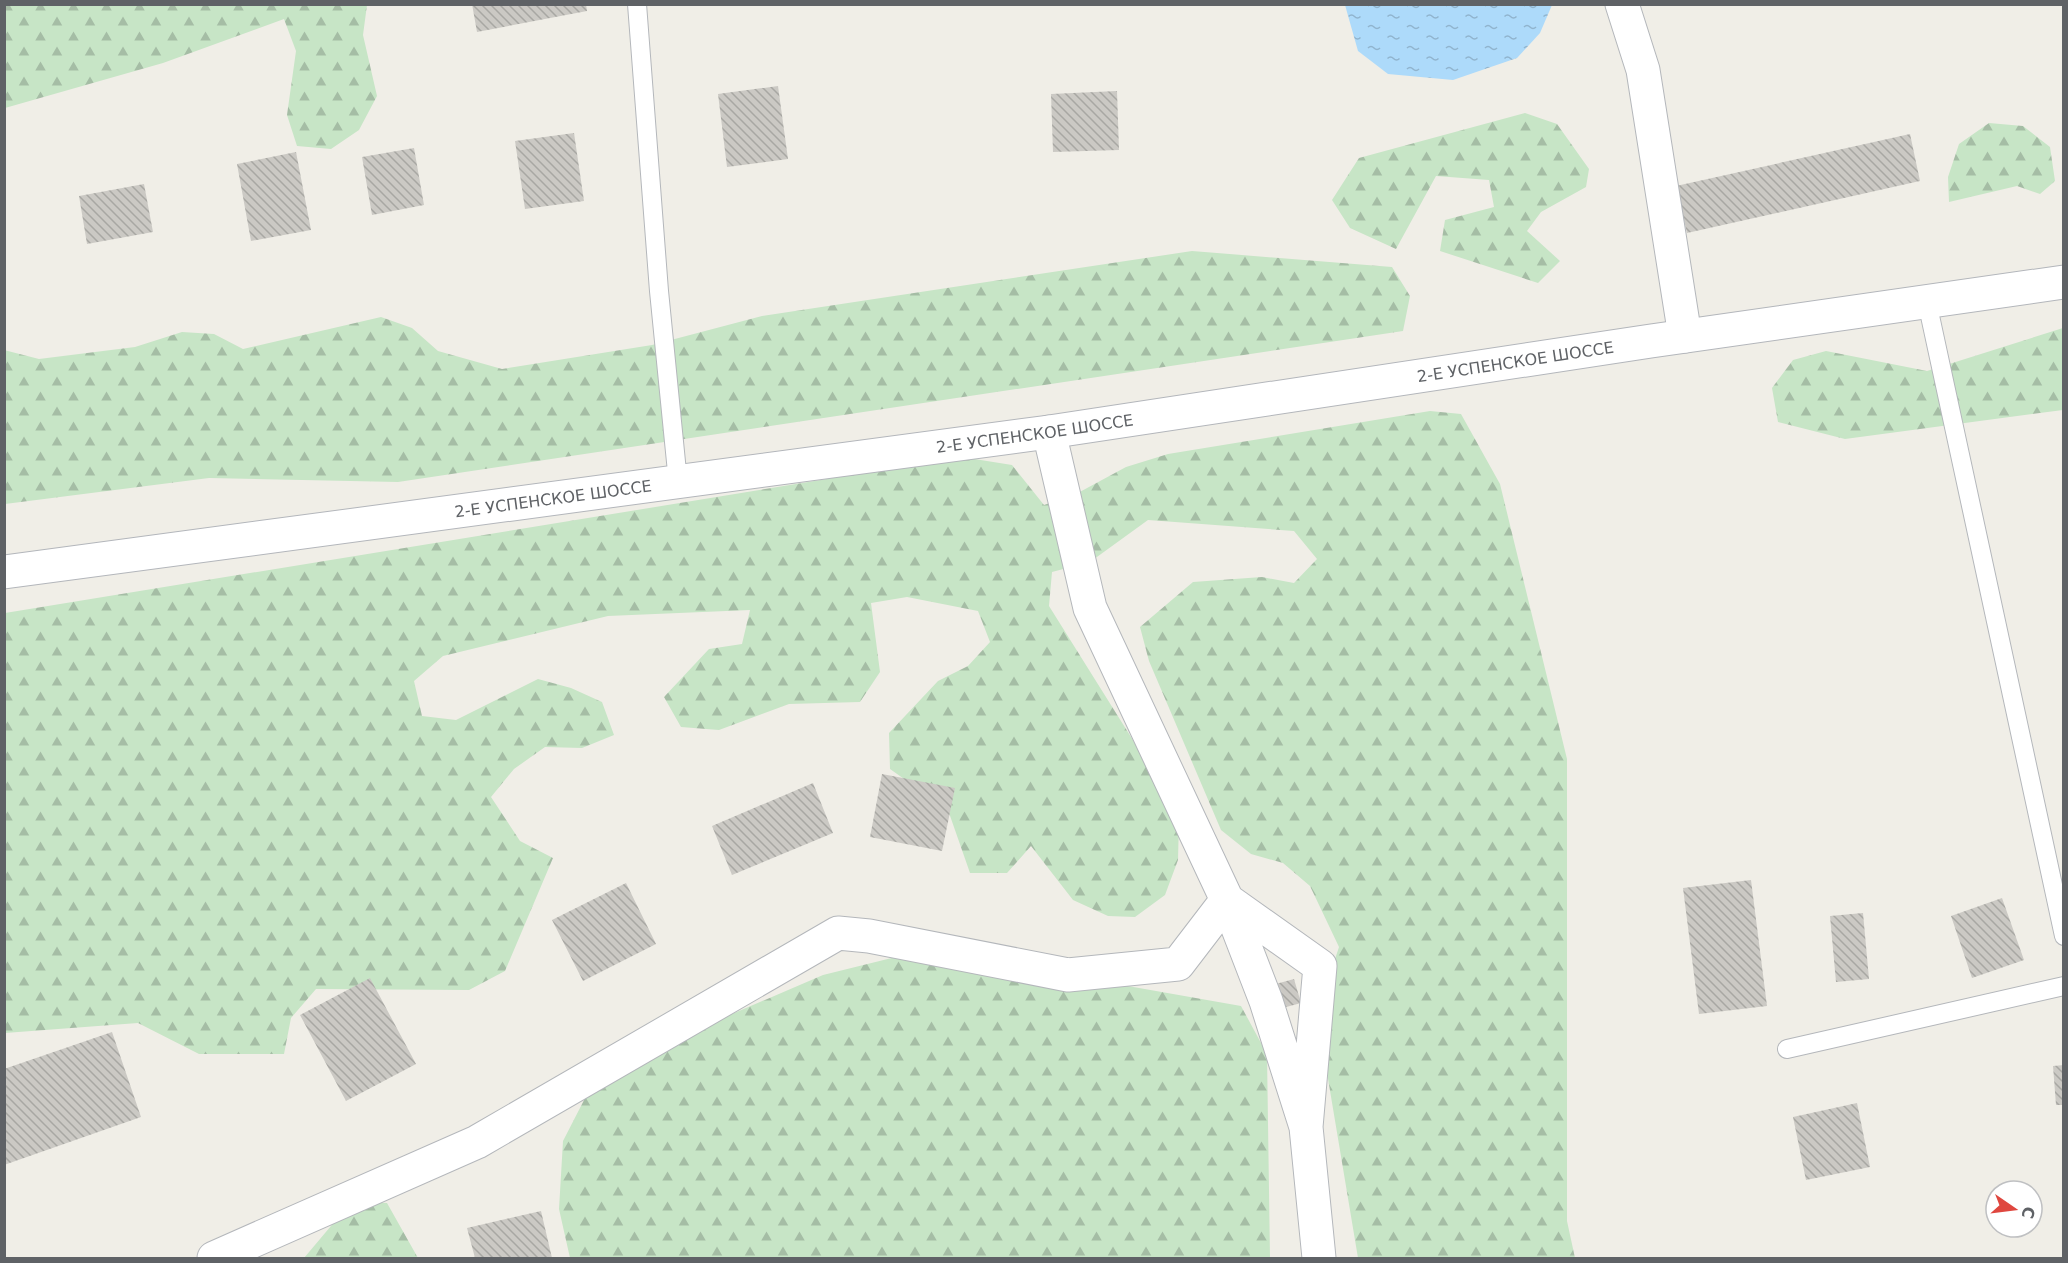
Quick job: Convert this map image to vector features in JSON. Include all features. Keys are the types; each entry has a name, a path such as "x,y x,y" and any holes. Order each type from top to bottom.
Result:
{"street":[{"path":"1622,4 1642,70 1685,336"},
{"name":"2-Е УСПЕНСКОЕ ШОССЕ","path":"4,572 1049,432 1685,336 2064,282"},
{"path":"1049,432 1090,608 1227,900 1266,1001 1306,1127"},
{"path":"1227,900 1320,966 1306,1127 1319,1258"},
{"path":"214,1258 477,1142 838,933 869,936 1068,975 1178,964 1227,900"}],"lane":[{"path":"637,4 659,291 678,482"},
{"path":"1927,302 2064,936"},
{"path":"1787,1050 2064,986"}],"green space":[{"path":"5,4 367,5 363,35 377,96 359,130 331,149 297,146 287,115 296,51 284,19 163,63 5,108"},
{"path":"1525,113 1557,124 1589,169 1586,187 1541,212 1527,231 1560,261 1538,283 1440,251 1445,220 1494,207 1489,180 1436,176 1396,249 1350,228 1332,200 1359,158"},
{"path":"1989,123 2023,126 2050,147 2055,181 2040,194 2017,186 1949,202 1948,177 1959,144"},
{"path":"1192,251 1392,267 1410,296 1403,331 398,482 209,478 5,504 4,350 39,359 135,347 182,332 214,334 243,349 381,317 412,328 438,351 502,369 652,345 762,316"},
{"path":"2063,328 2063,410 1845,439 1778,422 1772,388 1793,360 1826,351 1927,371"},
{"path":"1430,411 1461,414 1500,484 1567,759 1567,1221 1575,1258 1358,1258 1317,1013 1339,947 1310,886 1283,863 1251,854 1221,830 1149,661 1140,627 1193,582 1262,577 1294,583 1317,559 1294,531 1148,520 1090,562 1052,572 1049,606 1146,761 1179,821 1178,860 1165,895 1135,917 1108,916 1073,900 1031,846 1007,873 970,873 948,810 890,769 889,733 938,681 968,666 990,642 978,611 907,597 871,603 880,672 860,702 789,704 719,730 681,727 664,697 709,649 742,644 750,610 608,616 443,656 414,681 422,716 456,720 538,679 571,688 602,702 614,735 582,748 545,747 514,769 491,797 520,841 553,858 505,971 469,990 316,989 291,1018 284,1054 199,1054 138,1023 5,1033 5,613 962,457 1012,465 1044,505 1076,494 1126,467 1168,454"},
{"path":"924,950 1241,1006 1267,1054 1270,1258 570,1258 559,1209 563,1141 599,1071 823,975"},
{"path":"352,1201 387,1203 418,1258 304,1258"}],"water":[{"path":"1345,4 1552,5 1540,33 1517,58 1453,80 1388,74 1358,51"}],"building":[{"path":"472,4 586,4 587,11 477,32"},
{"path":"778,86 788,159 727,167 718,94"},
{"path":"1117,91 1119,150 1053,152 1051,94"},
{"path":"574,133 584,201 525,209 515,141"},
{"path":"1910,134 1920,181 1687,233 1676,186"},
{"path":"414,148 424,205 372,215 362,157"},
{"path":"296,152 311,230 251,241 237,164"},
{"path":"144,184 153,232 87,244 79,196"},
{"path":"882,774 955,788 942,851 870,837"},
{"path":"813,783 833,833 732,875 712,826"},
{"path":"1751,880 1767,1006 1699,1014 1683,888"},
{"path":"626,883 656,944 583,981 552,920"},
{"path":"2002,898 2024,960 1972,978 1951,916"},
{"path":"1863,913 1869,979 1836,982 1830,916"},
{"path":"370,978 416,1064 346,1101 300,1015"},
{"path":"1294,979 1301,1003 1279,1009 1272,985"},
{"path":"112,1032 141,1117 4,1165 4,1069"},
{"path":"2064,1065 2064,1105 2056,1105 2053,1066"},
{"path":"1857,1103 1870,1167 1806,1180 1793,1117"},
{"path":"541,1211 552,1258 475,1258 467,1228"}]}
